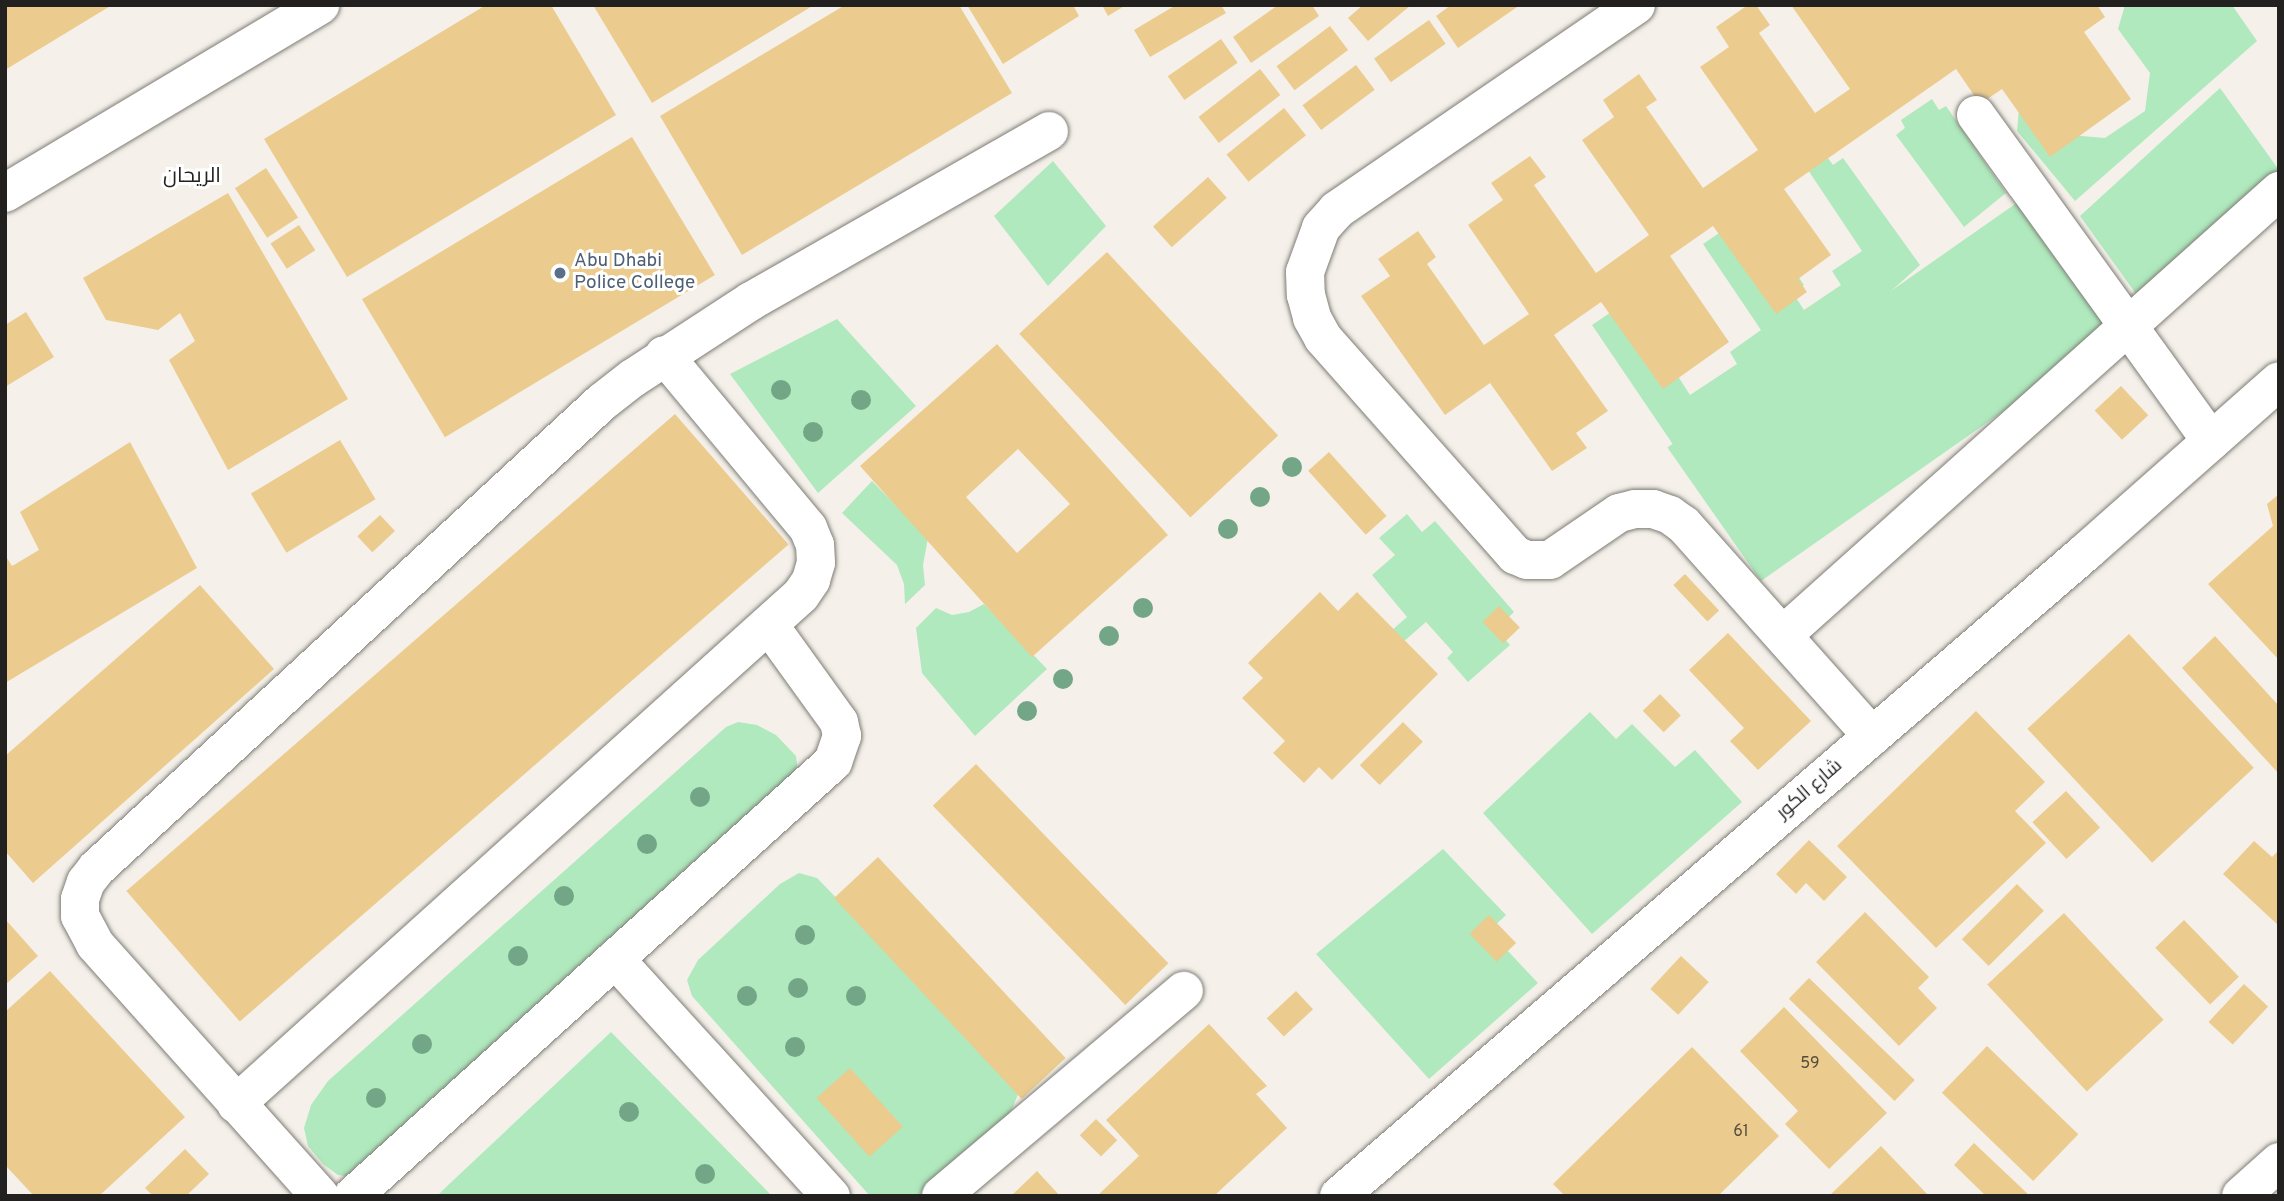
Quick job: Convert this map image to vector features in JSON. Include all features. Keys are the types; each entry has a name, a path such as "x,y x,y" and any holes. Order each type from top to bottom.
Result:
{"street":[{"path":"5,192 320,5"},
{"path":"1636,5 1337,210 1321,228 1311,249 1305,272 1306,295 1312,318 1323,338 1515,555 1539,562 1550,559 1619,513 1653,509 1684,525 1872,736"},
{"path":"1976,115 2211,441"},
{"path":"320,1196 85,931 80,900 86,882 117,849 602,402 664,355 740,307 1049,131"},
{"path":"1783,635 2279,191"},
{"path":"236,1104 801,596 811,580 816,563 815,545 808,528 664,355"},
{"name":"شارع الكور","path":"1339,1196 2279,381"},
{"path":"353,1196 833,762 842,736 832,709 769,625"},
{"path":"615,959 831,1196"},
{"path":"941,1196 1184,991"},
{"path":"2241,1196 2279,1162"}],"green space":[{"path":"2125,5 2232,5 2257,41 2075,201 2017,131 2020,98 2070,135 2105,138 2145,111 2150,73 2118,29"},
{"path":"2220,88 2279,170 2279,183 2144,305 2080,216"},
{"path":"1932,99 1939,110 1946,106 2006,193 1964,227 1896,135 1905,128 1901,120"},
{"path":"1819,146 1833,165 1843,158 1920,265 1691,471 1592,325 1629,300 1690,395 1737,364 1730,352 1761,330 1703,244 1744,216 1745,198 1804,285 1793,293 1804,310 1841,285 1832,271 1862,251 1800,158"},
{"path":"1053,161 1106,226 1048,286 994,216"},
{"path":"2018,202 2111,336 1761,581 1667,447"},
{"path":"837,319 916,406 818,493 730,374"},
{"path":"872,481 928,538 923,565 925,585 905,604 904,584 897,565 842,513"},
{"path":"1407,514 1422,532 1435,521 1514,612 1496,629 1510,645 1468,682 1447,658 1453,652 1426,622 1379,663 1368,651 1407,617 1372,575 1395,555 1379,538"},
{"path":"984,604 1047,669 975,736 922,673 916,628 936,608 952,615 969,612"},
{"path":"1590,712 1616,739 1632,724 1675,767 1695,750 1742,802 1592,934 1483,813"},
{"path":"738,722 757,725 776,735 796,756 798,772 352,1177 338,1175 323,1164 308,1146 304,1128 311,1105 328,1081 726,727"},
{"path":"1443,849 1506,915 1489,931 1538,983 1429,1079 1316,954"},
{"path":"799,873 817,878 1011,1078 1018,1094 1010,1114 918,1196 870,1196 692,996 687,980 698,960 780,884"},
{"path":"611,1032 772,1196 437,1196 444,1189"}],"building":[{"path":"5,5 112,5 5,70"},
{"path":"486,5 551,5 616,115 347,277 264,139"},
{"path":"593,5 814,5 652,103"},
{"path":"845,5 959,5 1012,93 742,255 660,116"},
{"path":"967,5 1073,5 1079,16 1003,64"},
{"path":"1102,5 1126,5 1108,16"},
{"path":"1176,5 1221,5 1226,13 1150,57 1134,30"},
{"path":"1278,5 1312,5 1319,16 1251,63 1233,37"},
{"path":"1363,5 1411,5 1368,41 1348,18"},
{"path":"1451,5 1520,5 1458,48 1436,16"},
{"path":"1748,5 1756,5 1770,25 1759,33 1815,113 1850,89 1791,5 2097,5 2105,17 2084,32 2131,99 2050,157 2002,89 1980,104 1956,69 1784,189 1831,255 1798,279 1807,292 1776,314 1713,226 1670,256 1729,342 1663,389 1601,302 1554,335 1608,411 1576,433 1587,448 1552,471 1490,383 1445,415 1361,296 1390,276 1378,259 1418,231 1436,257 1427,264 1484,345 1529,314 1468,225 1503,200 1491,183 1530,156 1546,177 1534,185 1596,273 1649,235 1582,140 1614,117 1603,100 1639,74 1657,100 1646,107 1703,188 1758,150 1700,67 1729,47 1716,27"},
{"path":"1429,20 1446,44 1391,82 1374,58"},
{"path":"1330,26 1348,50 1295,90 1276,66"},
{"path":"1221,39 1238,63 1184,100 1168,76"},
{"path":"1356,65 1375,90 1321,130 1302,105"},
{"path":"1260,69 1280,95 1219,143 1199,117"},
{"path":"1284,108 1306,135 1249,182 1226,155"},
{"path":"632,137 715,275 445,437 362,299"},
{"path":"266,168 298,217 267,238 235,188"},
{"path":"1208,177 1227,198 1172,247 1153,227"},
{"path":"228,193 348,399 228,470 169,360 195,341 180,313 158,330 106,320 83,278"},
{"path":"299,225 315,250 287,269 270,244"},
{"path":"1107,252 1278,436 1190,517 1019,334"},
{"path":"26,312 54,357 5,387 5,325"},
{"path":"997,344 1168,535 1032,657 860,466","holes":["1018,449 1070,504 1017,553 966,497"]},
{"path":"2121,386 2148,415 2122,440 2095,411"},
{"path":"675,414 788,545 240,1022 126,891"},
{"path":"340,440 376,499 286,553 251,494"},
{"path":"130,442 197,568 5,683 5,555 12,566 39,550 20,512"},
{"path":"1329,452 1387,516 1366,535 1308,471"},
{"path":"2279,494 2279,660 2208,584 2273,526 2267,504"},
{"path":"380,515 395,531 372,552 357,536"},
{"path":"1685,574 1719,611 1707,621 1673,585"},
{"path":"200,585 274,669 33,883 5,851 5,756"},
{"path":"1320,592 1338,611 1357,592 1438,674 1332,780 1319,767 1304,783 1273,753 1285,741 1242,698 1263,678 1248,663"},
{"path":"1499,606 1520,628 1503,644 1482,622"},
{"path":"1728,633 1811,721 1758,770 1730,741 1744,728 1689,670"},
{"path":"2129,634 2254,768 2152,863 2027,729"},
{"path":"2215,636 2279,706 2279,774 2182,668"},
{"path":"1660,694 1681,716 1664,732 1643,711"},
{"path":"1976,711 2045,782 2015,811 2046,843 1936,948 1837,846"},
{"path":"1403,722 1423,742 1380,785 1360,765"},
{"path":"976,764 1168,963 1125,1005 933,806"},
{"path":"2066,791 2100,828 2066,859 2032,822"},
{"path":"1809,840 1847,877 1824,901 1806,883 1796,894 1776,874"},
{"path":"2254,841 2272,857 2279,850 2279,926 2223,874"},
{"path":"878,857 1066,1058 1022,1099 834,898"},
{"path":"2017,884 2044,911 1989,966 1962,939"},
{"path":"1865,912 1929,977 1918,988 1937,1008 1899,1046 1816,962"},
{"path":"2064,913 2164,1020 2087,1091 1987,985"},
{"path":"1489,915 1516,943 1497,962 1470,934"},
{"path":"5,919 38,956 5,985"},
{"path":"2184,920 2239,977 2210,1005 2155,948"},
{"path":"1681,956 1709,982 1678,1015 1650,989"},
{"path":"50,971 185,1117 99,1196 34,1196 5,1165 5,1012"},
{"path":"1809,978 1915,1080 1895,1101 1789,999"},
{"path":"2244,984 2268,1007 2233,1045 2209,1022"},
{"path":"1296,991 1313,1009 1284,1037 1267,1018"},
{"path":"1784,1007 1887,1113 1829,1169 1785,1124 1798,1111 1740,1051"},
{"path":"1209,1024 1267,1086 1256,1094 1287,1128 1214,1196 1097,1196 1139,1156 1106,1120"},
{"path":"1987,1046 2078,1134 2033,1181 1942,1093"},
{"path":"1692,1047 1779,1136 1718,1196 1565,1196 1553,1184"},
{"path":"850,1068 903,1127 869,1157 817,1098"},
{"path":"1096,1119 1117,1140 1101,1156 1080,1135"},
{"path":"1974,1143 2030,1196 1986,1196 1954,1165"},
{"path":"1881,1146 1929,1196 1829,1196"},
{"path":"185,1149 209,1174 186,1196 153,1196 145,1188"},
{"path":"1037,1171 1060,1196 1011,1196"}],"place":[{"name":"Abu Dhabi Police College","path":"560,273"}],"district":[{"name":"الريحان","path":"192,177"}]}
